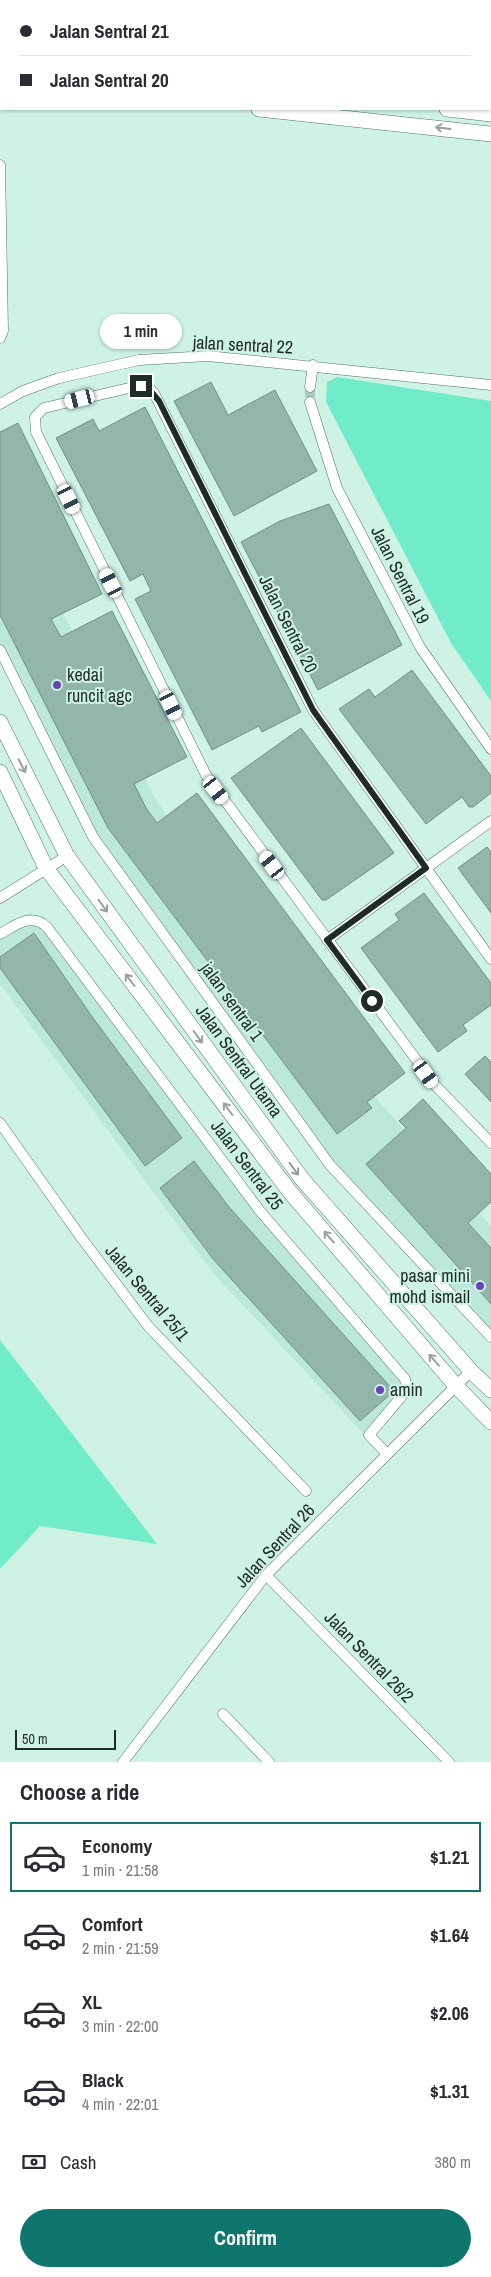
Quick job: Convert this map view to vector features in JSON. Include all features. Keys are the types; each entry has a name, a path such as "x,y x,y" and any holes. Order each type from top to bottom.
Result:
{"street":[{"path":"268,110 491,134"},
{"path":"456,110 491,114"},
{"path":"0,165 3,331 0,338"},
{"name":"jalan sentral 22","path":"0,404 23,391 59,378 139,360 208,356 491,385"},
{"path":"310,387 314,366"},
{"name":"Jalan Sentral 20","path":"327,940 206,775 36,432 35,417 44,408 133,386 148,388 154,394 313,710 491,958"},
{"name":"Jalan Sentral 19","path":"310,402 337,488 420,647 491,748"},
{"name":"jalan sentral 1","path":"0,650 93,837 330,1165 491,1337"},
{"name":"Jalan Sentral Utama","path":"0,722 67,856 302,1179 471,1371 491,1390"},
{"name":"Jalan Sentral Utama","path":"0,772 46,868 290,1192 456,1386 491,1422"},
{"path":"491,821 327,940 435,1085 491,1143"},
{"path":"0,898 67,856"},
{"name":"Jalan Sentral 25","path":"0,934 29,919 36,919 47,927 260,1211 406,1379 407,1390 369,1435 387,1454"},
{"name":"Jalan Sentral 25/1","path":"0,1123 80,1236 148,1326 306,1491"},
{"name":"Jalan Sentral 26","path":"123,1762 266,1575 471,1371"},
{"name":"Jalan Sentral 26/2","path":"266,1575 449,1762"},
{"path":"223,1714 269,1762"}],"shaded area":[{"path":"0,485 155,798 218,887 373,1095 491,1226 491,1343 324,1165 89,840 0,661"},
{"path":"28,913 44,918 53,927 264,1209 411,1377 412,1393 376,1435 364,1434 213,1273 0,984 0,928"}],"green space":[{"path":"337,377 491,401 491,701 451,643 326,402 327,382"},
{"path":"0,1340 157,1544 40,1526 0,1569"}],"building":[{"path":"211,382 228,415 275,390 317,471 234,516 174,401"},
{"path":"145,407 301,712 262,732 259,726 212,750 135,599 151,591 143,574 130,581 56,438 93,419 99,431"},
{"path":"18,423 102,594 51,619 61,637 112,611 187,757 134,784 146,808 157,823 197,793 405,1073 367,1102 372,1108 337,1134 108,828 0,615 0,432"},
{"path":"329,504 402,645 318,690 241,542 280,521"},
{"path":"412,670 491,776 491,793 473,807 469,807 462,797 426,824 339,709 369,689 375,697"},
{"path":"301,728 394,853 326,900 322,900 231,778"},
{"path":"487,847 491,852 491,913 458,868"},
{"path":"424,893 491,983 491,1005 463,1025 467,1031 438,1052 361,948 399,920 395,914"},
{"path":"34,933 93,1018 182,1138 145,1166 0,968 0,957"},
{"path":"485,1056 491,1062 491,1102 465,1074"},
{"path":"423,1099 491,1174 491,1202 468,1223 491,1248 491,1304 366,1164 406,1128 399,1121"},
{"path":"194,1161 229,1207 394,1391 360,1421 213,1259 160,1188"}],"tunnel":[{"path":"310,387 310,402"}],"place":[{"name":"kedai runcit agc","path":"57,685"},
{"name":"pasar mini mohd ismail","path":"480,1286"},
{"name":"amin","path":"380,1390"}],"route":[{"path":"141,386 148,388 159,401 313,710 426,868 327,940 372,1001"}]}
